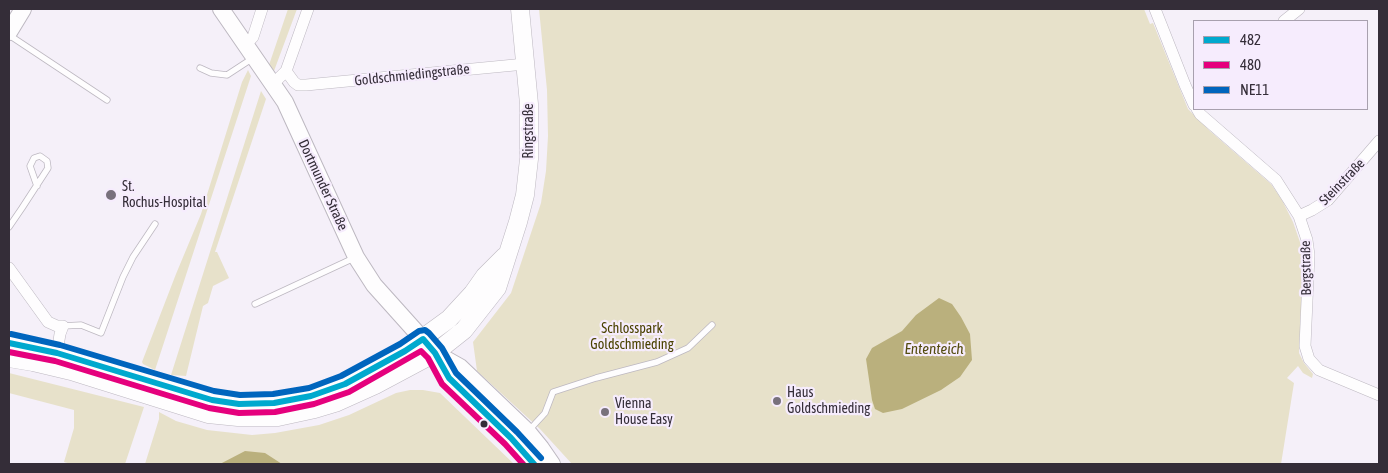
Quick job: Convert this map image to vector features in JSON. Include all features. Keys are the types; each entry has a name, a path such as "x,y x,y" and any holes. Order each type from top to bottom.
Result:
{"main road":[{"name":"Ringstraße","path":"9,358 71,371 208,414 238,417 278,417 335,403 375,385 435,353 464,330 496,288 509,252 525,195 530,159 529,104 520,9"},
{"name":"Ringstraße","path":"9,343 57,353 212,400 239,404 274,403 311,396 345,384 424,339 449,319 473,293 485,276 509,252"}],"street":[{"path":"9,33 23,9"},
{"name":"Dortmunder Straße","path":"221,9 284,102 356,257 369,277 385,298 435,353 460,367 541,448 552,464"},
{"path":"249,52 262,9"},
{"path":"273,84 286,71 308,9"},
{"path":"1154,9 1190,84 1193,100"},
{"path":"1285,20 1298,9"},
{"name":"Goldschmiedingstraße","path":"302,85 526,64"},
{"path":"284,102 292,97 302,85 294,82 286,71"},
{"name":"Bergstraße","path":"1198,110 1276,180 1300,216 1306,234 1309,255 1306,352 1313,366 1379,395"},
{"name":"Steinstraße","path":"1300,216 1328,200 1379,141"},
{"path":"9,268 48,322 57,326 63,326 57,353"},
{"name":"Dortmunder Straße","path":"522,430 534,464"}],"lane":[{"path":"9,33 107,100"},
{"path":"200,68 211,73 227,75 249,52"},
{"path":"9,227 37,186 48,168 47,160 40,156 34,158 30,166 37,186"},
{"path":"63,326 81,326 102,333 123,277 133,257 155,224"},
{"path":"255,304 356,257"},
{"path":"522,430 545,413 553,392 596,378 657,362 688,348 712,325"}],"green space":[{"path":"288,9 297,9 274,71 269,65"},
{"name":"Schlosspark Goldschmieding","path":"539,9 1144,9 1150,24 1153,23 1188,109 1210,131 1271,184 1282,200 1293,222 1301,245 1303,265 1299,353 1313,374 1312,378 1303,373 1298,366 1287,378 1294,383 1281,464 572,464 540,429 477,371 473,342 511,293 541,203 546,171 548,136 547,90"},
{"path":"248,70 251,76 155,370 142,362 201,214 242,82"},
{"path":"261,91 266,99 215,252 217,252 229,278 213,286 208,303 203,306 186,376 171,375"},
{"path":"9,373 144,407 125,464 71,464 64,462 74,428 74,410 9,393"},
{"path":"410,390 440,393 514,464 145,464 159,419 159,412 176,421 207,430 252,435 275,433 319,425 349,415 396,393"}],"water":[{"name":"Ententeich","path":"939,298 952,304 961,317 970,334 972,360 960,377 941,390 902,409 883,413 875,409 866,359 872,348 902,331 916,315"},
{"path":"245,451 265,453 282,464 220,464"}],"transit line":[{"name":"NE11","path":"11,334 60,345 214,391 240,395 273,394 309,388 341,376 400,344 419,331 425,330 442,348 456,373 541,458"},
{"name":"482","path":"9,343 57,353 212,400 239,404 274,403 311,396 345,384 423,339 435,353 449,378 511,438 534,464"},
{"name":"480","path":"9,352 55,361 209,408 239,413 275,412 314,404 349,392 421,351 428,358 442,384 505,444 523,464"}],"place":[{"name":"St. Rochus-Hospital","path":"111,195"},
{"name":"Haus Goldschmieding","path":"777,401"},
{"name":"Vienna House Easy","path":"605,412"}]}
